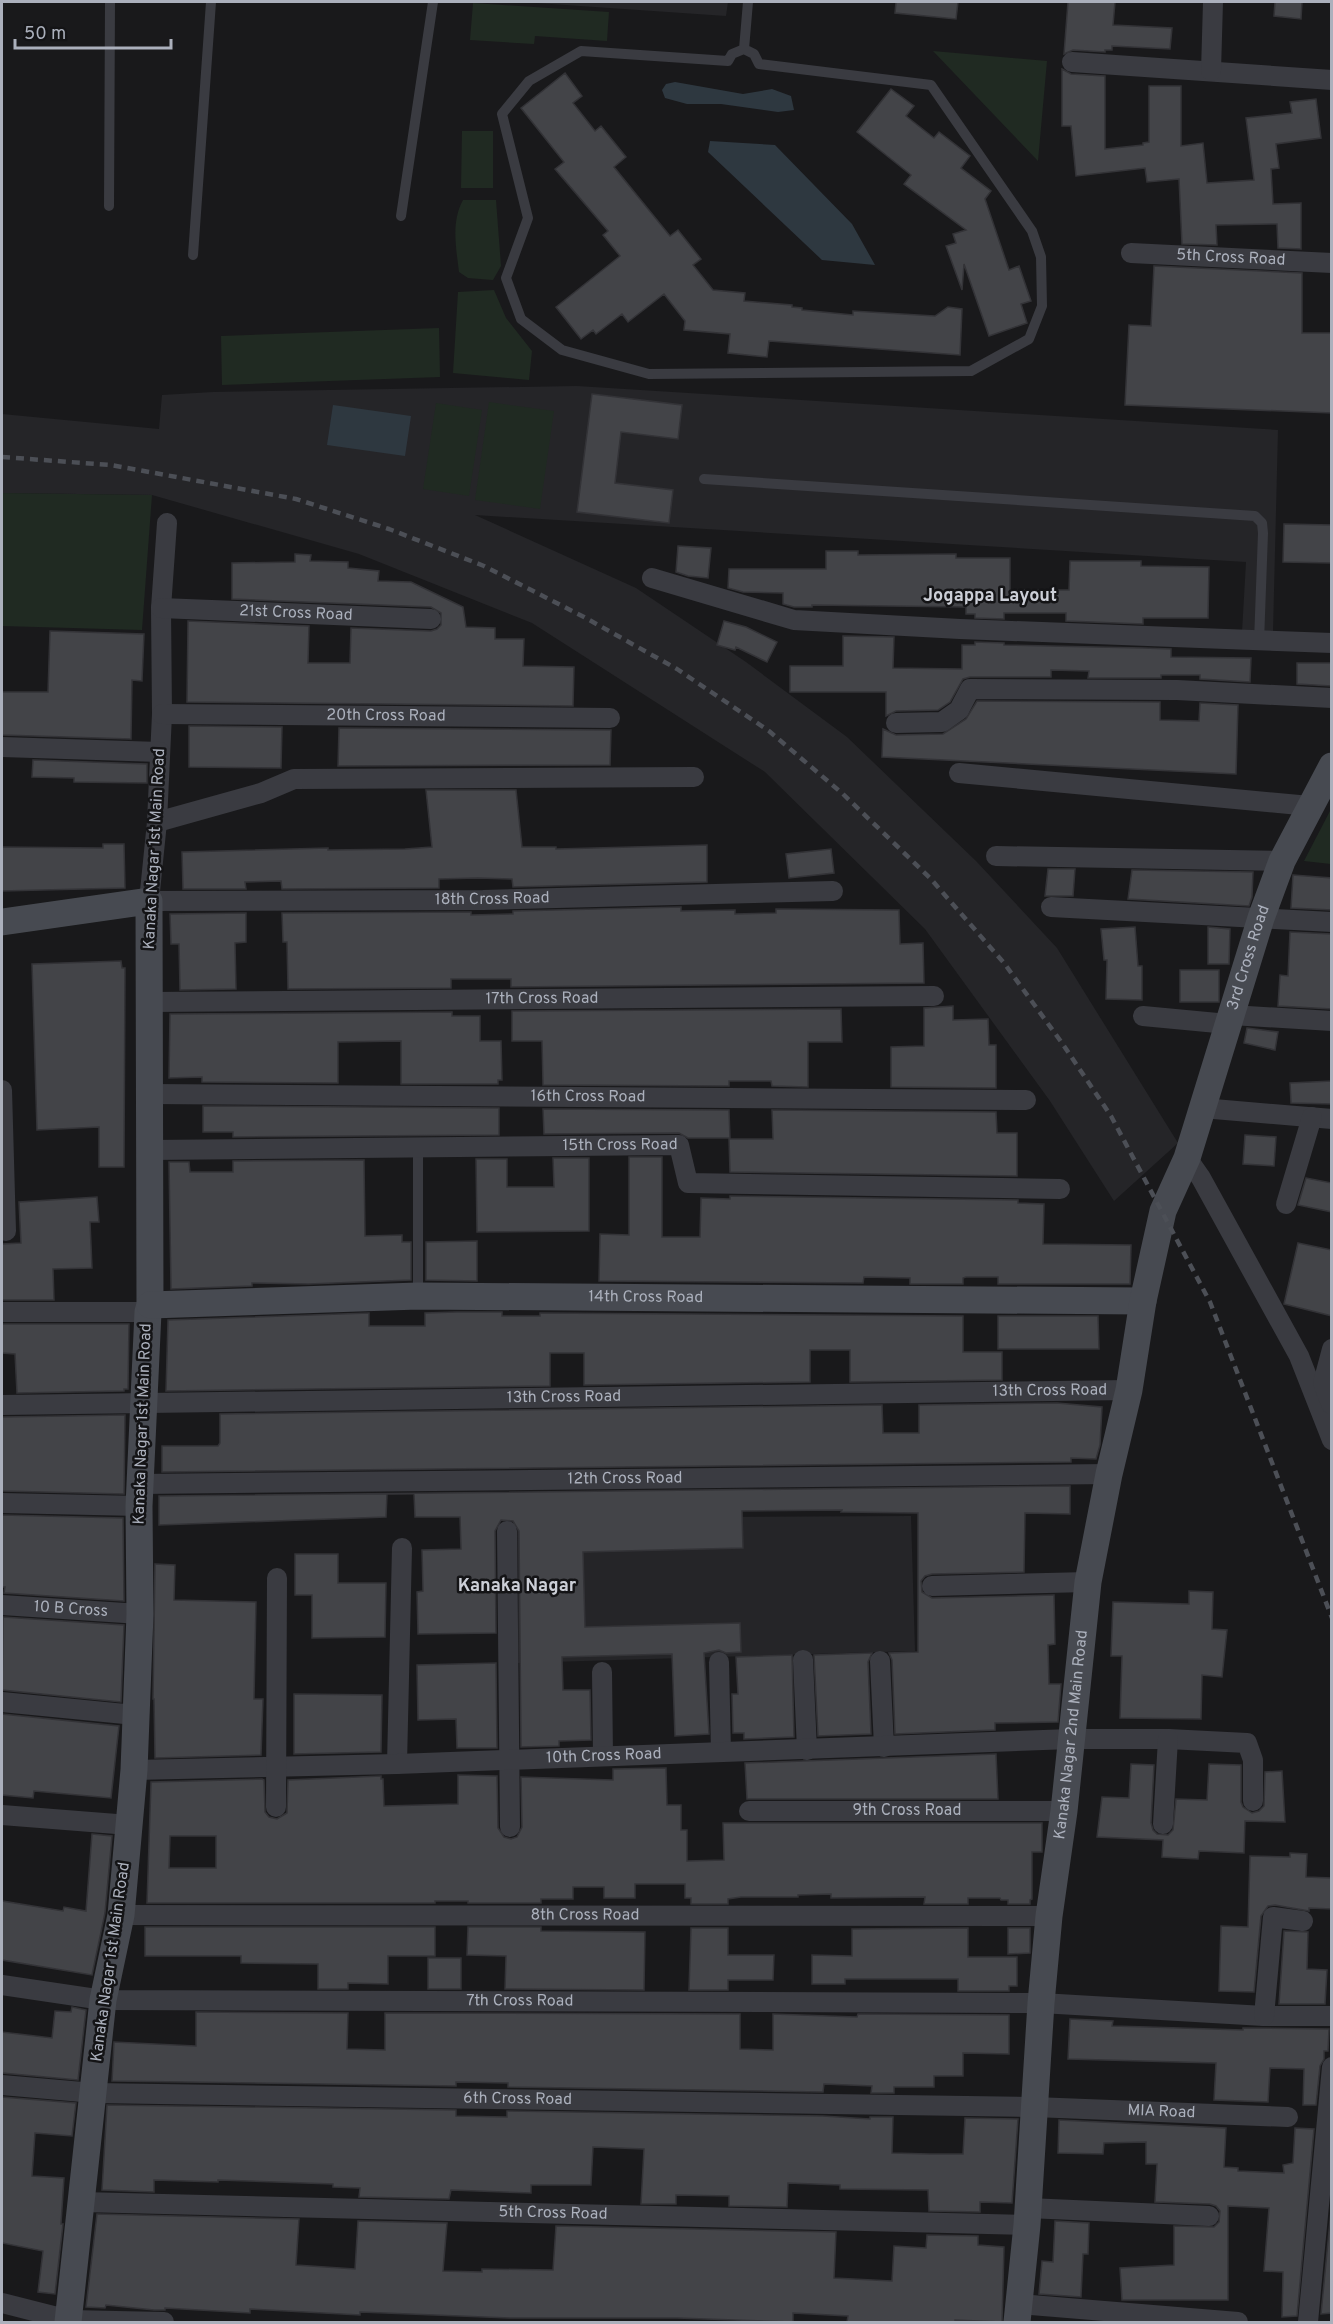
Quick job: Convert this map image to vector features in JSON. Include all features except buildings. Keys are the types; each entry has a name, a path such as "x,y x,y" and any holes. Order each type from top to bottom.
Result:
{"street":[{"path":"1211,71 1213,2"},
{"path":"1072,62 1332,80"},
{"name":"5th Cross Road","path":"1131,253 1332,263"},
{"name":"Kanaka Nagar 1st Main Road","path":"68,2321 103,2000 121,1915 134,1770 140,1614 140,1495 149,1308 149,901 157,822 162,714 161,608 167,523"},
{"path":"652,578 794,620 1259,642 1332,643"},
{"name":"21st Cross Road","path":"161,608 431,619"},
{"path":"896,723 942,722 959,710 970,689 1177,690 1332,698"},
{"name":"20th Cross Road","path":"162,714 610,718"},
{"path":"2,747 160,752"},
{"name":"3rd Cross Road","path":"1187,1158 1282,861 1332,766"},
{"path":"959,774 1310,807"},
{"path":"157,822 261,793 294,779 694,777"},
{"path":"996,856 1282,861"},
{"name":"18th Cross Road","path":"149,901 483,900 833,891"},
{"path":"2,922 149,901"},
{"path":"1051,907 1332,922"},
{"name":"17th Cross Road","path":"150,1002 934,996"},
{"path":"1143,1016 1332,1021"},
{"path":"2,1090 6,1231"},
{"name":"16th Cross Road","path":"150,1094 1026,1100"},
{"path":"1202,1108 1332,1119"},
{"path":"1286,1204 1312,1117"},
{"name":"15th Cross Road","path":"150,1150 679,1145 688,1183 1060,1189"},
{"path":"1187,1158 1275,1309 1299,1356 1332,1440"},
{"name":"Kanaka Nagar 2nd Main Road","path":"1018,2313 1028,2216 1041,2003 1049,1916 1064,1811 1088,1582 1109,1474 1129,1390 1143,1301 1163,1211 1187,1158"},
{"name":"14th Cross Road","path":"149,1308 418,1296 1143,1301"},
{"path":"2,1312 149,1308"},
{"path":"1332,1350 1323,1383 1332,1405"},
{"name":"13th Cross Road","path":"2,1405 1129,1390"},
{"name":"12th Cross Road","path":"2,1503 140,1495 1109,1474"},
{"path":"507,1531 510,1827"},
{"path":"398,1764 402,1548"},
{"path":"276,1807 277,1578"},
{"path":"932,1586 1088,1582"},
{"name":"10 B Cross","path":"2,1605 140,1614"},
{"path":"803,1660 807,1750"},
{"path":"880,1661 884,1747"},
{"path":"719,1662 722,1752"},
{"path":"602,1672 603,1756"},
{"path":"2,1702 135,1714"},
{"name":"10th Cross Road","path":"134,1770 398,1764 510,1758 807,1750 1071,1739 1168,1739 1247,1743 1253,1760 1253,1801"},
{"path":"1163,1824 1168,1739"},
{"name":"9th Cross Road","path":"749,1811 1064,1811"},
{"path":"2,1815 129,1825"},
{"name":"8th Cross Road","path":"121,1915 1049,1916"},
{"path":"1264,2016 1274,1917 1303,1921"},
{"name":"7th Cross Road","path":"2,1985 103,2000 1041,2003 1264,2016 1332,2016"},
{"path":"1308,2322 1332,2067"},
{"name":"6th Cross Road","path":"2,2085 94,2093 1034,2107"},
{"name":"MIA Road","path":"1034,2107 1288,2117"},
{"name":"5th Cross Road","path":"81,2202 1028,2216 1209,2216"},
{"path":"2,2303 68,2321 164,2322"},
{"path":"1018,2313 1238,2322"}],"lane":[{"path":"109,206 110,2"},
{"path":"193,255 211,2"},
{"path":"401,216 433,2"},
{"path":"744,49 748,2"},
{"path":"744,49 754,54 759,64 931,85 1032,231 1041,257 1042,306 1029,339 971,372 649,374 562,350 522,319 506,278 528,218 502,114 508,106 529,81 581,51 729,61 732,54 744,49"},
{"path":"704,478 1255,516 1263,523 1259,642"},
{"path":"418,1147 418,1296"}],"shaded area":[{"path":"522,2 728,2 726,16"},
{"path":"473,3 609,12 607,41 535,36 534,44 470,40"},
{"path":"933,51 1047,61 1038,161"},
{"path":"675,82 743,94 772,89 791,96 794,110 778,112 721,104 687,104 665,98 662,90 666,84"},
{"path":"462,131 493,131 493,188 461,188"},
{"path":"710,141 775,145 852,224 875,265 822,260 708,152"},
{"path":"463,200 496,200 501,266 493,280 468,278 459,272 456,226"},
{"path":"494,290 506,318 532,351 529,380 453,373 458,292"},
{"path":"439,328 440,377 222,385 221,336"},
{"path":"577,386 1278,430 1273,632 1242,632 1246,562 475,515 636,588 746,662 847,737 976,861 1057,948 1178,1143 1114,1201 1050,1101 925,929 765,772 532,623 359,554 152,495 2,493 2,414 159,429 162,395 213,392"},
{"path":"489,402 554,411 540,509 475,500"},
{"path":"436,403 482,410 469,496 423,489"},
{"path":"333,405 411,416 405,456 327,445"},
{"path":"2,493 152,495 142,630 2,626"},
{"path":"1331,809 1331,864 1304,861"},
{"path":"911,1516 915,1651 518,1663 517,1518"}],"railway":[{"path":"2,457 111,465 296,499 389,529 484,566 584,617 677,669 769,731 843,794 930,878 1004,963 1111,1116 1210,1302 1332,1618"}],"district":[{"name":"Jogappa Layout","path":"990,596"},
{"name":"Kanaka Nagar","path":"517,1586"}]}
